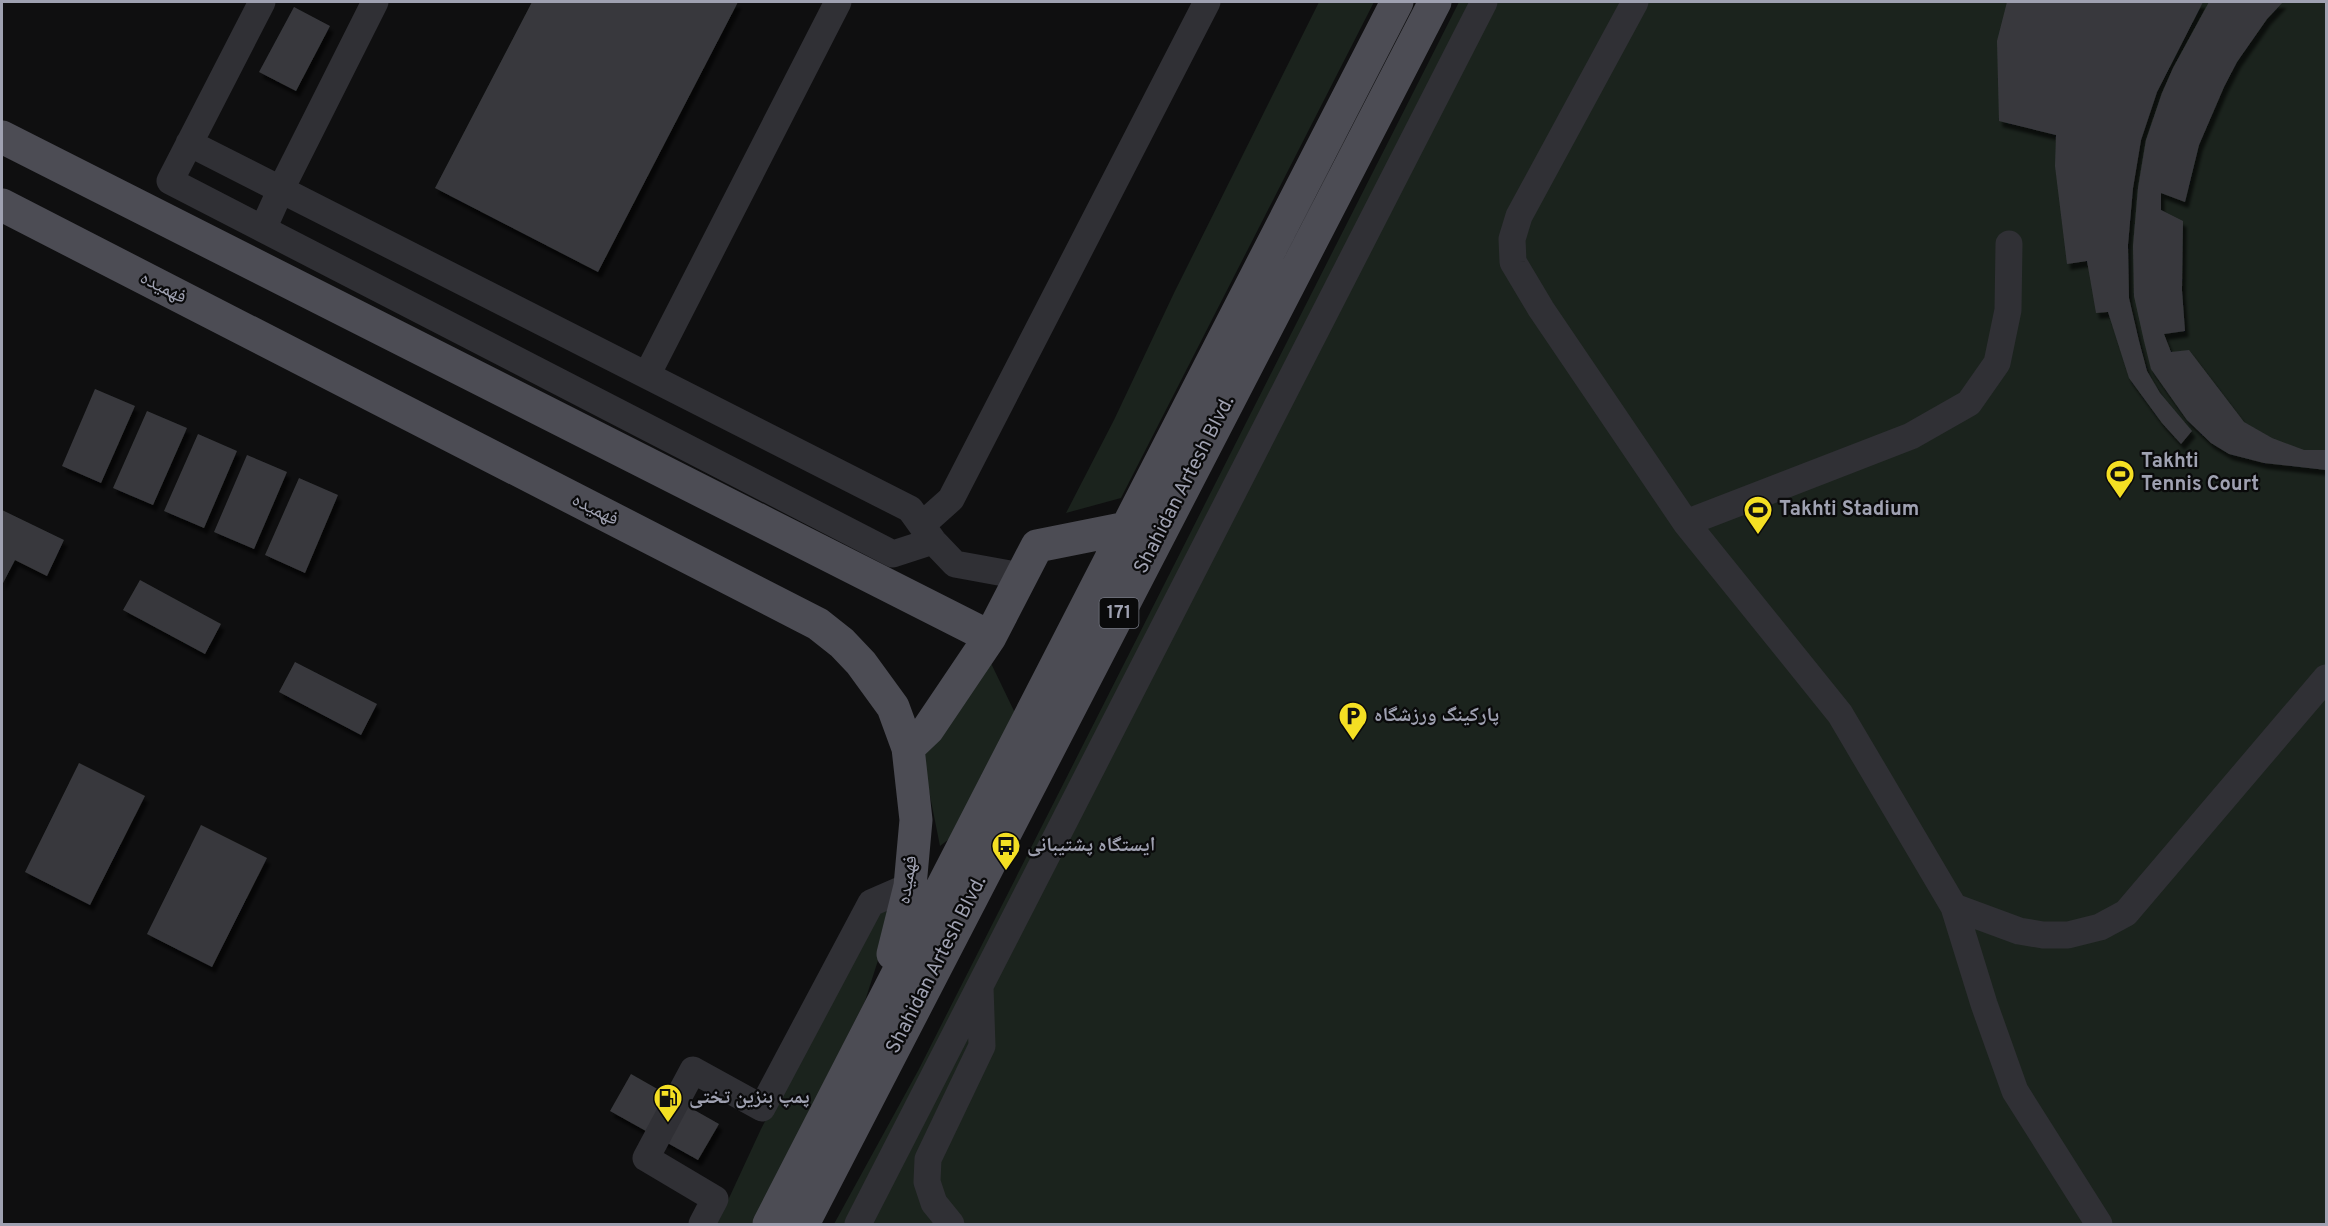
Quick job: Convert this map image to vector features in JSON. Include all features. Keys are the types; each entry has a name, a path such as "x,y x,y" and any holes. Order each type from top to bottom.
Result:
{"main road":[{"name":"Shahidan Artesh Blvd.","path":"769,1224 1396,2"},
{"name":"Shahidan Artesh Blvd.","path":"803,1224 1435,2"},
{"path":"2,137 990,637"},
{"name":"فهمیده","path":"2,205 818,624 842,643 868,672 893,707 908,748 916,820 910,886 881,1005"},
{"path":"908,748 928,729 990,637 1037,546 1127,528"}],"lane":[{"path":"262,2 170,181 893,554 927,533 951,499 1206,2"},
{"path":"263,229 375,2"},
{"path":"647,375 838,2"},
{"path":"858,1224 1484,2"},
{"path":"1635,2 1519,216 1512,239 1513,262 1541,309 1686,523 1840,714 1954,907 1984,1004 2015,1091 2099,1224"},
{"path":"189,143 910,509 954,564 1021,576"},
{"path":"1686,523 1911,435 1969,403 1997,363 2008,310 2009,244"},
{"path":"1954,907 2019,931 2043,935 2068,935 2100,927 2126,913 2326,678"},
{"path":"702,1224 715,1199 646,1158 693,1070 762,1108 871,903 910,886"},
{"path":"951,1224 934,1203 927,1182 928,1159 982,1046 980,987"}],"shaded area":[{"path":"1319,2 1374,2 1121,498 1066,513 1114,420 1174,293"},
{"name":"Takhti Stadium","path":"1459,2 2326,2 2326,1224 834,1224 919,1069"},
{"path":"988,657 1015,713 957,833 940,846 921,751"},
{"path":"898,898 865,1001 752,1224 717,1224 761,1129 875,915"}],"building":[{"path":"532,2 738,2 598,272 435,188"},
{"path":"2007,2 2203,2 2157,92 2141,140 2133,188 2128,245 2129,298 2139,341 2147,371 2160,393 2192,431 2181,444 2162,423 2129,378 2108,312 2096,313 2087,261 2067,264 2055,166 2056,135 1999,121 1997,41"},
{"path":"2209,2 2283,2 2267,19 2237,62 2224,87 2199,145 2185,202 2161,193 2161,210 2183,221 2182,290 2185,331 2164,334 2171,352 2189,350 2244,422 2272,438 2304,450 2326,450 2326,470 2264,463 2229,454 2211,443 2187,420 2151,369 2144,341 2134,296 2133,246 2138,188 2146,140 2173,68"},
{"path":"294,7 330,26 296,91 259,72"},
{"path":"95,389 135,406 101,483 62,466"},
{"path":"147,411 187,428 153,505 113,488"},
{"path":"198,434 237,451 204,528 164,511"},
{"path":"247,455 287,472 254,549 214,532"},
{"path":"299,478 338,495 305,573 265,555"},
{"path":"2,510 64,540 47,576 15,560 2,585"},
{"path":"140,580 221,624 205,654 123,610"},
{"path":"295,662 377,704 361,735 279,692"},
{"path":"79,763 145,796 90,905 25,872"},
{"path":"201,825 267,858 212,967 147,934"},
{"path":"631,1074 719,1124 698,1160 610,1111"}],"place":[{"name":"Takhti Tennis Court","path":"2120,500"},
{"name":"Takhti Stadium","path":"1758,536"},
{"name":"پارکینگ ورزشگاه","path":"1353,742"},
{"name":"ایستگاه پشتیبانی","path":"1006,872"},
{"name":"پمپ بنزین تختی","path":"668,1124"}]}
